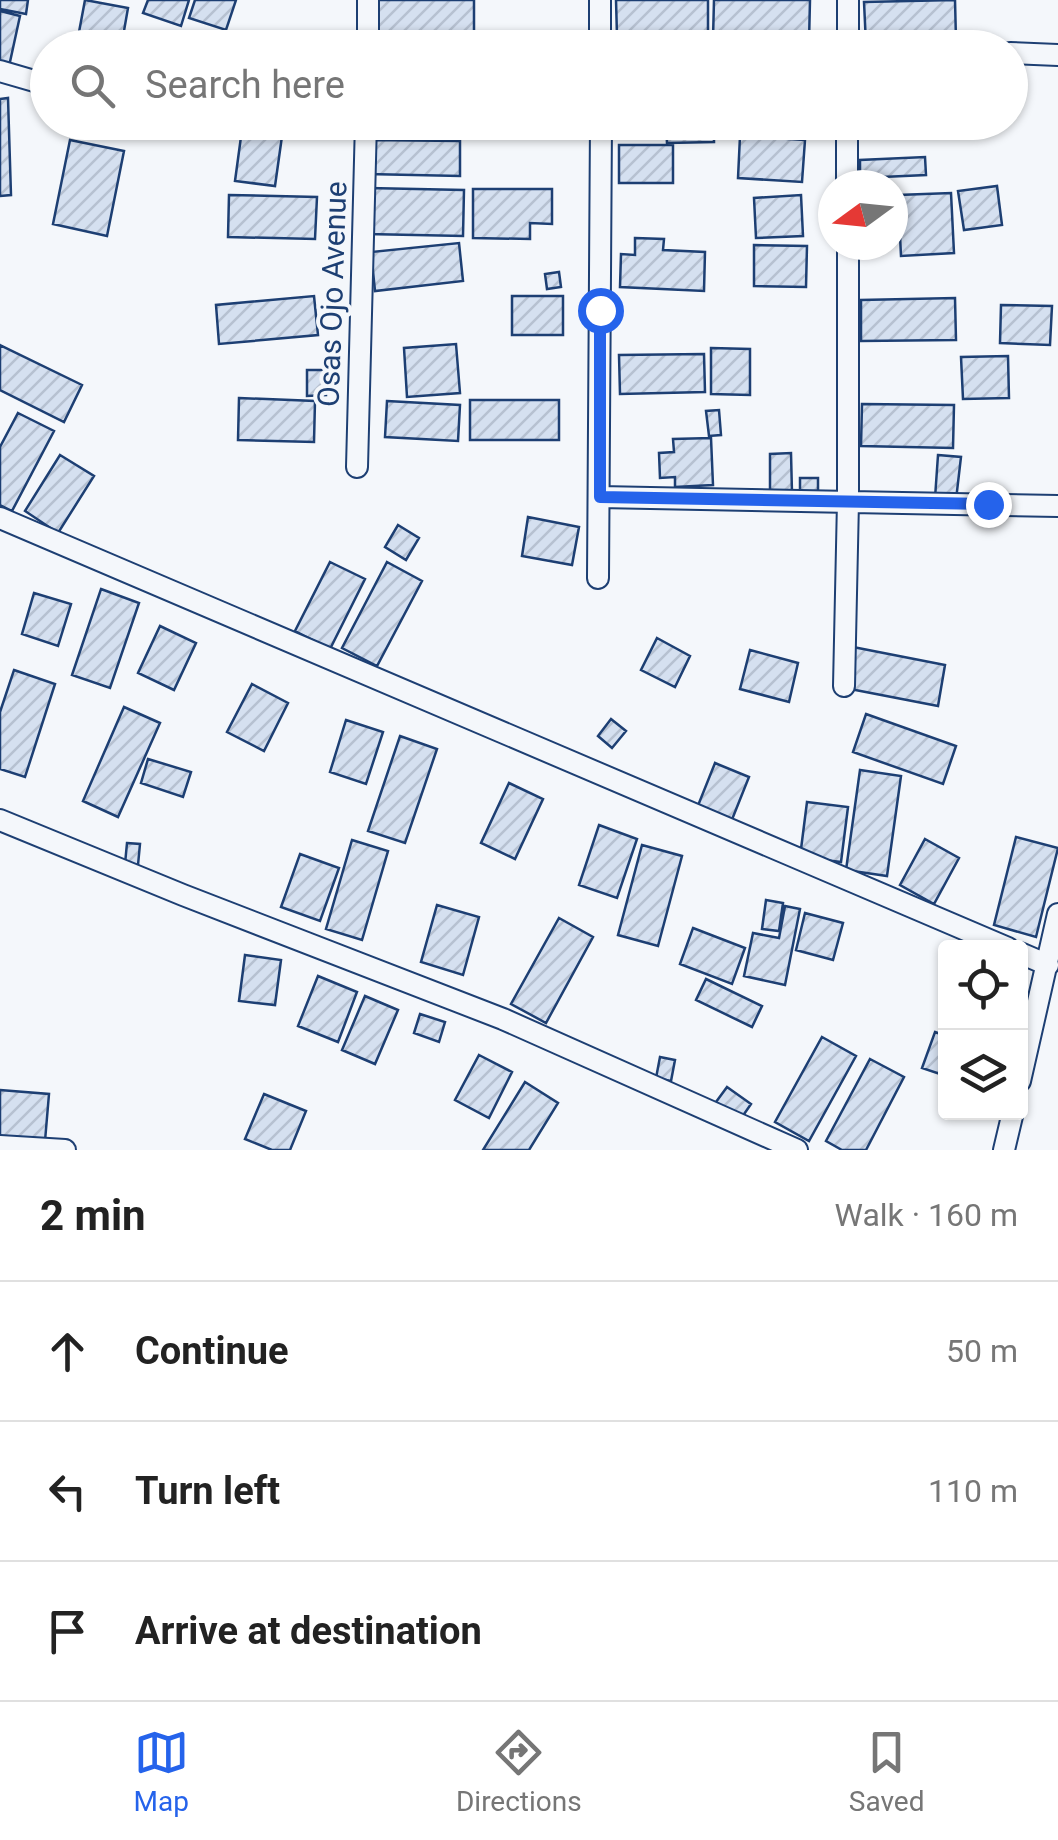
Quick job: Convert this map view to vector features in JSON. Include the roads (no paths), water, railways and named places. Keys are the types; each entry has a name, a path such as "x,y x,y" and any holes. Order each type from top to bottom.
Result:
{"street":[{"path":"368,0 368,30"},
{"path":"600,0 600,30"},
{"path":"848,0 848,30"},
{"path":"1028,54 1058,55"},
{"path":"0,71 30,80"},
{"name":"Osas Ojo Avenue","path":"357,467 366,140"},
{"path":"598,578 601,140"},
{"path":"847,140 848,170"},
{"path":"844,686 848,260"},
{"path":"600,497 1058,506"},
{"path":"0,518 989,940"},
{"path":"0,820 503,1020 798,1150"},
{"path":"1028,1057 1050,992 1048,964 1058,914"},
{"path":"1028,956 1048,964"},
{"path":"1004,1150 1011,1120"},
{"path":"0,1146 64,1150"}]}
